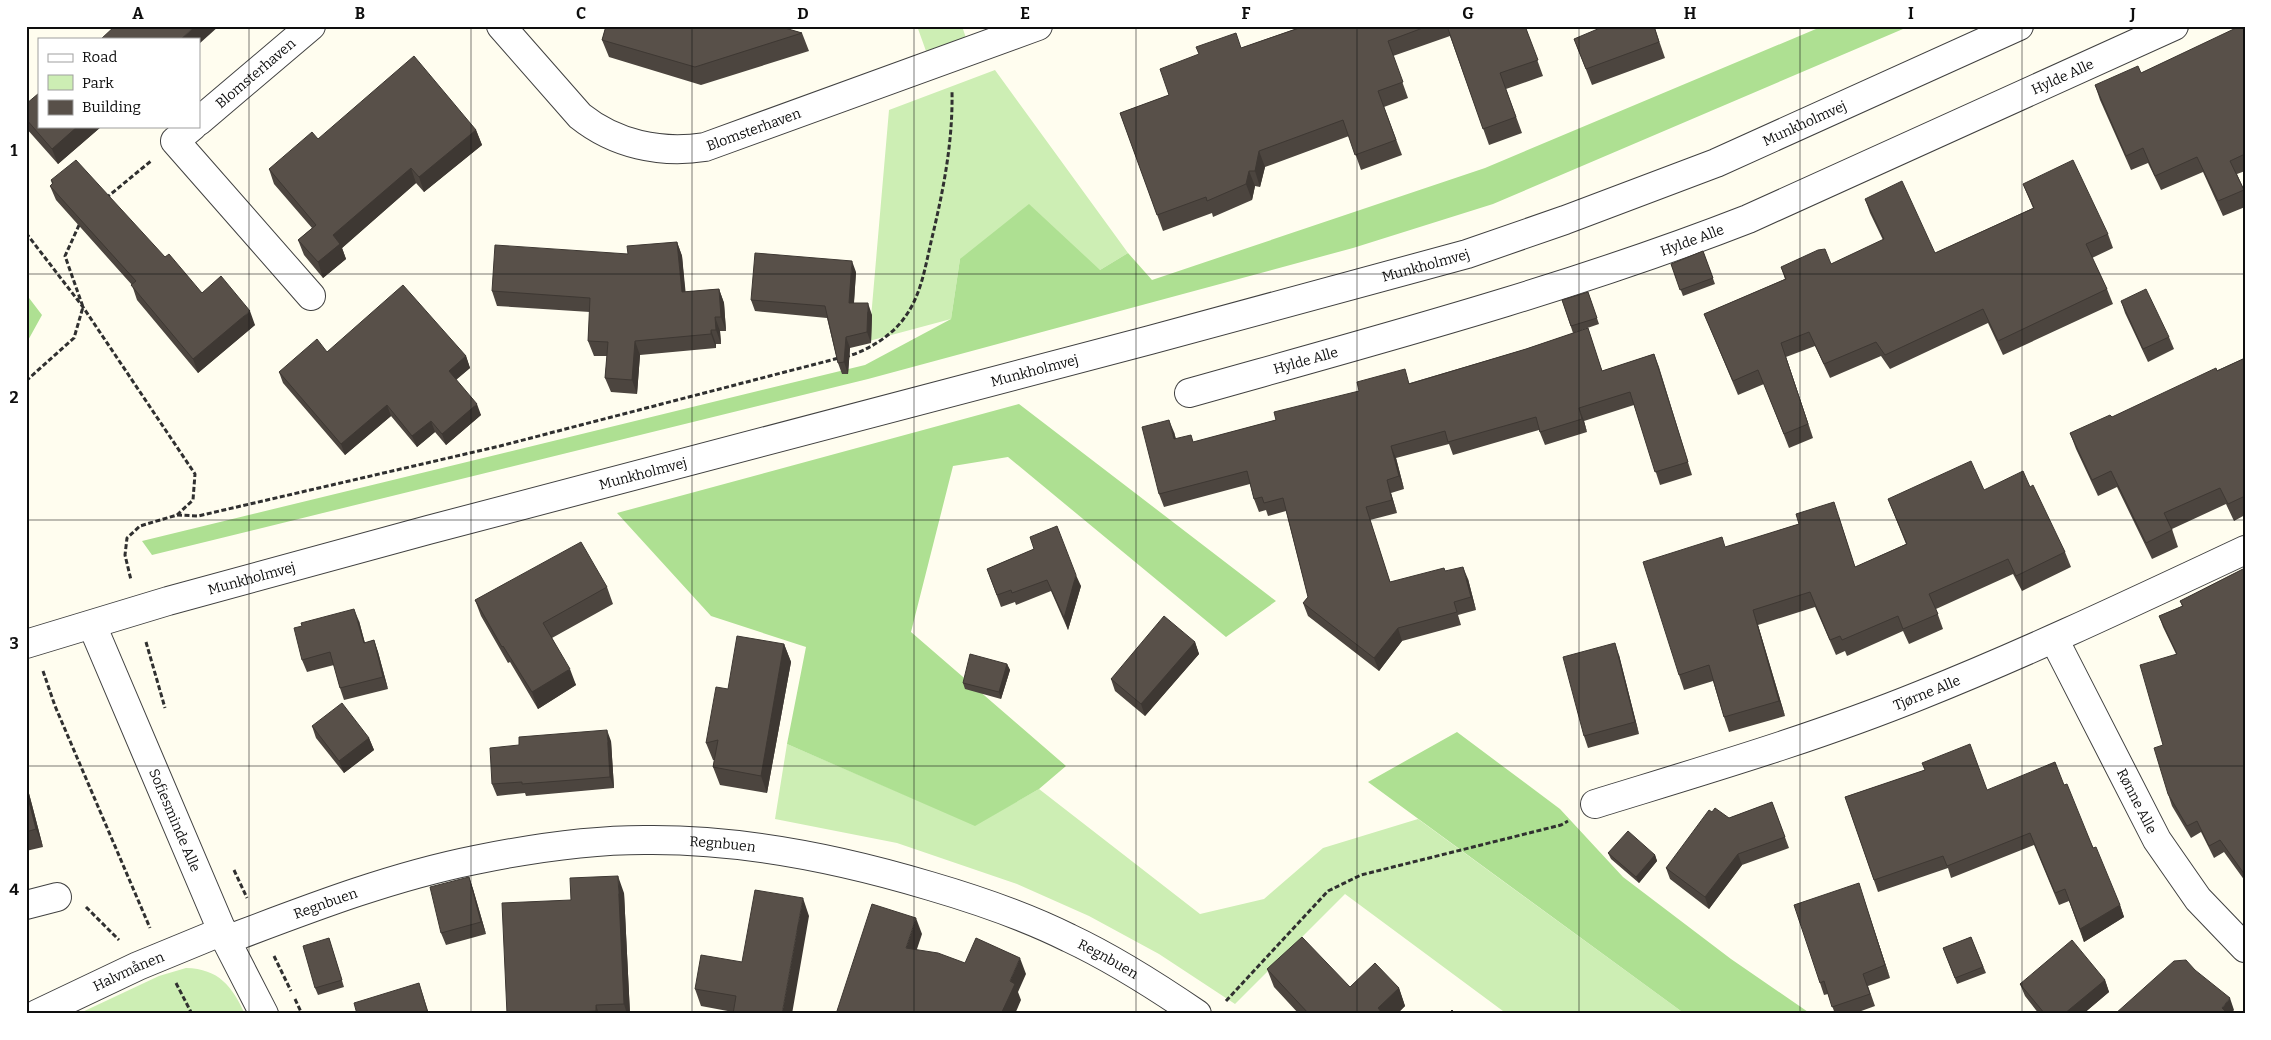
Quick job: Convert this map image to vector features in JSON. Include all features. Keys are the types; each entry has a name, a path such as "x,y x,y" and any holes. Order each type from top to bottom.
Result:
{"street":[{"name":"Blomsterhaven","path":"200,120 311,26"},
{"name":"Blomsterhaven","path":"501,26 588,123 619,139 674,150 705,147 1038,26"},
{"name":"Munkholmvej","path":"30,643 418,532 1150,340 1467,254 1565,220 1716,163 2019,26"},
{"name":"Hylde Alle","path":"1189,394 1567,285 1712,233 1757,215 2174,26"},
{"path":"184,134 311,296"},
{"name":"Tjørne Alle","path":"1595,804 1800,741 1922,695 2054,639 2245,550"},
{"name":"Sofiesminde Alle","path":"92,625 225,935 264,1014"},
{"name":"Rønne Alle","path":"2054,639 2157,840 2198,899 2245,948"},
{"name":"Regnbuen","path":"225,935 260,927 306,909 416,875 475,860 580,844 651,840 714,843 800,854 880,871 1011,912 1070,938 1209,1010"},
{"path":"26,905 57,897"},
{"name":"Halvmånen","path":"37,1014 138,966 225,935"}],"path":[{"path":"166,711 159,693 125,554 127,538 140,526 177,515 198,516 500,446 860,353 884,338 904,318 920,289 944,186 953,125 952,58"},
{"path":"103,201 184,134"},
{"path":"26,381 74,338 83,307 64,256 81,219"},
{"path":"26,233 83,307 195,474 193,500 177,515"},
{"path":"30,643 55,706 163,956 192,1014"},
{"path":"1209,1010 1328,891 1361,875 1561,825 1595,804"},
{"path":"231,864 302,1014"},
{"path":"57,897 74,895 129,950 138,966"}],"green space":[{"path":"917,26 962,26 966,38 926,51"},
{"path":"1823,26 1910,26 1493,204 1353,248 868,379 152,555 142,541 865,365 951,319 960,259 1029,204 1100,270 1128,253 1152,280 1485,168"},
{"path":"995,70 1128,253 1100,270 960,259 951,319 869,341 889,110"},
{"path":"26,294 42,315 26,344"},
{"path":"1019,404 1276,601 1226,637 1008,457 953,466 911,632 1066,766 1039,789 975,826 787,744 806,647 711,616 617,513"},
{"path":"1457,732 1560,809 1623,877 1731,959 1811,1014 1685,1014 1368,782"},
{"path":"787,744 975,825 1039,789 1200,914 1264,899 1323,848 1418,819 1685,1014 1507,1014 1345,894 1235,1004 1159,954 1089,916 1017,884 897,843 775,819"},
{"path":"186,968 207,972 223,981 235,995 245,1014 78,1014 159,976"}],"building":[{"path":"115,26 195,26 182,38 102,38"},
{"path":"606,26 778,26 802,33 695,67 602,40"},
{"path":"1298,26 1428,26 1388,41 1403,82 1378,91 1396,140 1355,155 1343,120 1259,151 1255,171 1249,171 1246,184 1207,201 1206,197 1157,215 1120,113 1169,95 1160,69 1199,54 1196,47 1236,33 1241,48 1299,28"},
{"path":"1447,26 1525,26 1538,60 1500,73 1516,117 1483,129"},
{"path":"1600,26 1654,26 1659,42 1586,69 1574,39 1600,28"},
{"path":"2235,26 2245,26 2245,154 2230,161 2244,190 2218,201 2197,157 2155,176 2143,148 2126,156 2095,85 2138,66 2141,73 2236,28"},
{"path":"414,56 476,130 419,177 411,168 333,235 340,244 318,262 298,240 316,225 269,169 312,132 318,139"},
{"path":"38,94 38,128 76,128 52,149 26,119 26,104"},
{"path":"76,160 165,257 169,254 202,293 221,276 250,311 193,359 131,285 136,281 50,186 53,183 51,180"},
{"path":"2073,160 2108,234 2086,244 2107,289 1998,341 1983,309 1885,355 1876,342 1824,364 1809,332 1781,343 1808,424 1784,434 1758,370 1733,381 1704,314 1786,279 1781,267 1818,250 1825,249 1831,264 1884,239 1865,199 1902,181 1935,253 2034,208 2023,184"},
{"path":"677,242 682,292 719,289 721,317 715,317 716,330 711,330 711,334 635,341 632,380 605,378 608,342 588,341 590,298 492,291 495,245 628,254 627,246"},
{"path":"1703,251 1713,278 1680,290 1671,264"},
{"path":"755,253 852,261 849,303 868,303 867,332 846,337 844,362 838,363 825,306 751,300"},
{"path":"403,285 466,356 449,371 477,404 442,434 431,421 412,436 387,405 341,444 279,372 317,339 327,352"},
{"path":"2146,289 2169,337 2143,349 2121,301"},
{"path":"1588,292 1597,318 1571,326 1562,300"},
{"path":"1588,328 1602,371 1654,354 1688,462 1655,472 1630,392 1579,408 1582,419 1540,432 1536,417 1448,442 1445,431 1391,446 1399,476 1387,480 1392,500 1366,507 1390,582 1444,568 1445,571 1463,567 1471,597 1454,602 1457,612 1398,628 1374,658 1303,603 1308,597 1283,498 1264,503 1262,497 1254,499 1247,471 1159,494 1142,427 1169,420 1174,439 1191,435 1193,442 1276,420 1274,412 1359,391 1357,382 1405,369 1409,384 1526,349"},
{"path":"2245,358 2245,468 2243,469 2245,472 2245,496 2228,504 2220,488 2164,513 2172,530 2146,543 2111,471 2092,480 2070,433 2110,415 2112,417 2216,368 2217,371"},
{"path":"1971,461 1984,490 2023,471 2030,487 2033,485 2065,552 2016,576 2008,559 1929,594 1938,614 1903,629 1898,616 1842,640 1840,636 1830,640 1810,592 1753,610 1779,701 1724,717 1709,665 1679,675 1643,562 1722,537 1725,547 1799,524 1796,514 1834,502 1855,567 1907,544 1888,499"},
{"path":"1057,526 1076,575 1064,618 1047,580 1012,593 1011,590 997,595 987,569 1034,549 1030,537"},
{"path":"581,542 607,587 543,623 570,669 532,692 502,647 475,600"},
{"path":"2245,568 2245,875 2220,840 2209,846 2197,821 2187,826 2168,794 2154,748 2163,745 2140,665 2177,654 2159,616 2183,606 2180,601"},
{"path":"354,609 364,643 374,640 383,677 340,688 330,652 302,660 294,628 302,626 301,623"},
{"path":"1164,616 1195,642 1141,704 1111,679"},
{"path":"737,636 784,644 761,776 713,767 718,740 706,743 716,687 728,689"},
{"path":"1615,643 1635,722 1584,736 1563,657"},
{"path":"970,654 1007,664 999,692 963,683"},
{"path":"342,703 369,738 339,761 312,726"},
{"path":"607,730 610,777 522,784 522,782 492,784 490,748 519,745 519,737"},
{"path":"1970,744 1987,790 2055,762 2064,785 2067,784 2093,848 2096,847 2120,905 2080,929 2065,889 2055,893 2030,833 1947,866 1943,856 1874,880 1845,797 1925,770 1922,763"},
{"path":"26,790 36,829 26,832"},
{"path":"1772,802 1785,837 1738,854 1705,897 1666,868 1709,810 1712,812 1715,808 1729,818"},
{"path":"1628,831 1655,855 1636,877 1608,853"},
{"path":"618,876 624,1004 596,1005 596,1011 507,1014 502,903 571,900 570,878"},
{"path":"469,877 481,922 441,933 430,887"},
{"path":"1859,883 1885,965 1863,974 1870,994 1832,1007 1824,981 1820,983 1794,905"},
{"path":"755,890 803,898 782,1014 733,1014 736,996 695,989 701,955 742,962"},
{"path":"872,904 916,918 906,948 938,953 965,963 976,938 1020,958 1010,981 1015,984 1001,1014 836,1014"},
{"path":"1302,937 1350,987 1375,963 1399,988 1378,1008 1383,1014 1309,1014 1267,969"},
{"path":"1971,937 1983,967 1955,978 1943,948"},
{"path":"329,938 342,980 315,988 303,946"},
{"path":"2072,940 2105,980 2064,1014 2045,1014 2020,984"},
{"path":"2186,960 2195,970 2230,998 2222,1008 2228,1014 2115,1014 2174,961"},
{"path":"419,983 428,1014 357,1014 354,1003"},
{"path":"1452,1010 1456,1014 1448,1014"}]}
